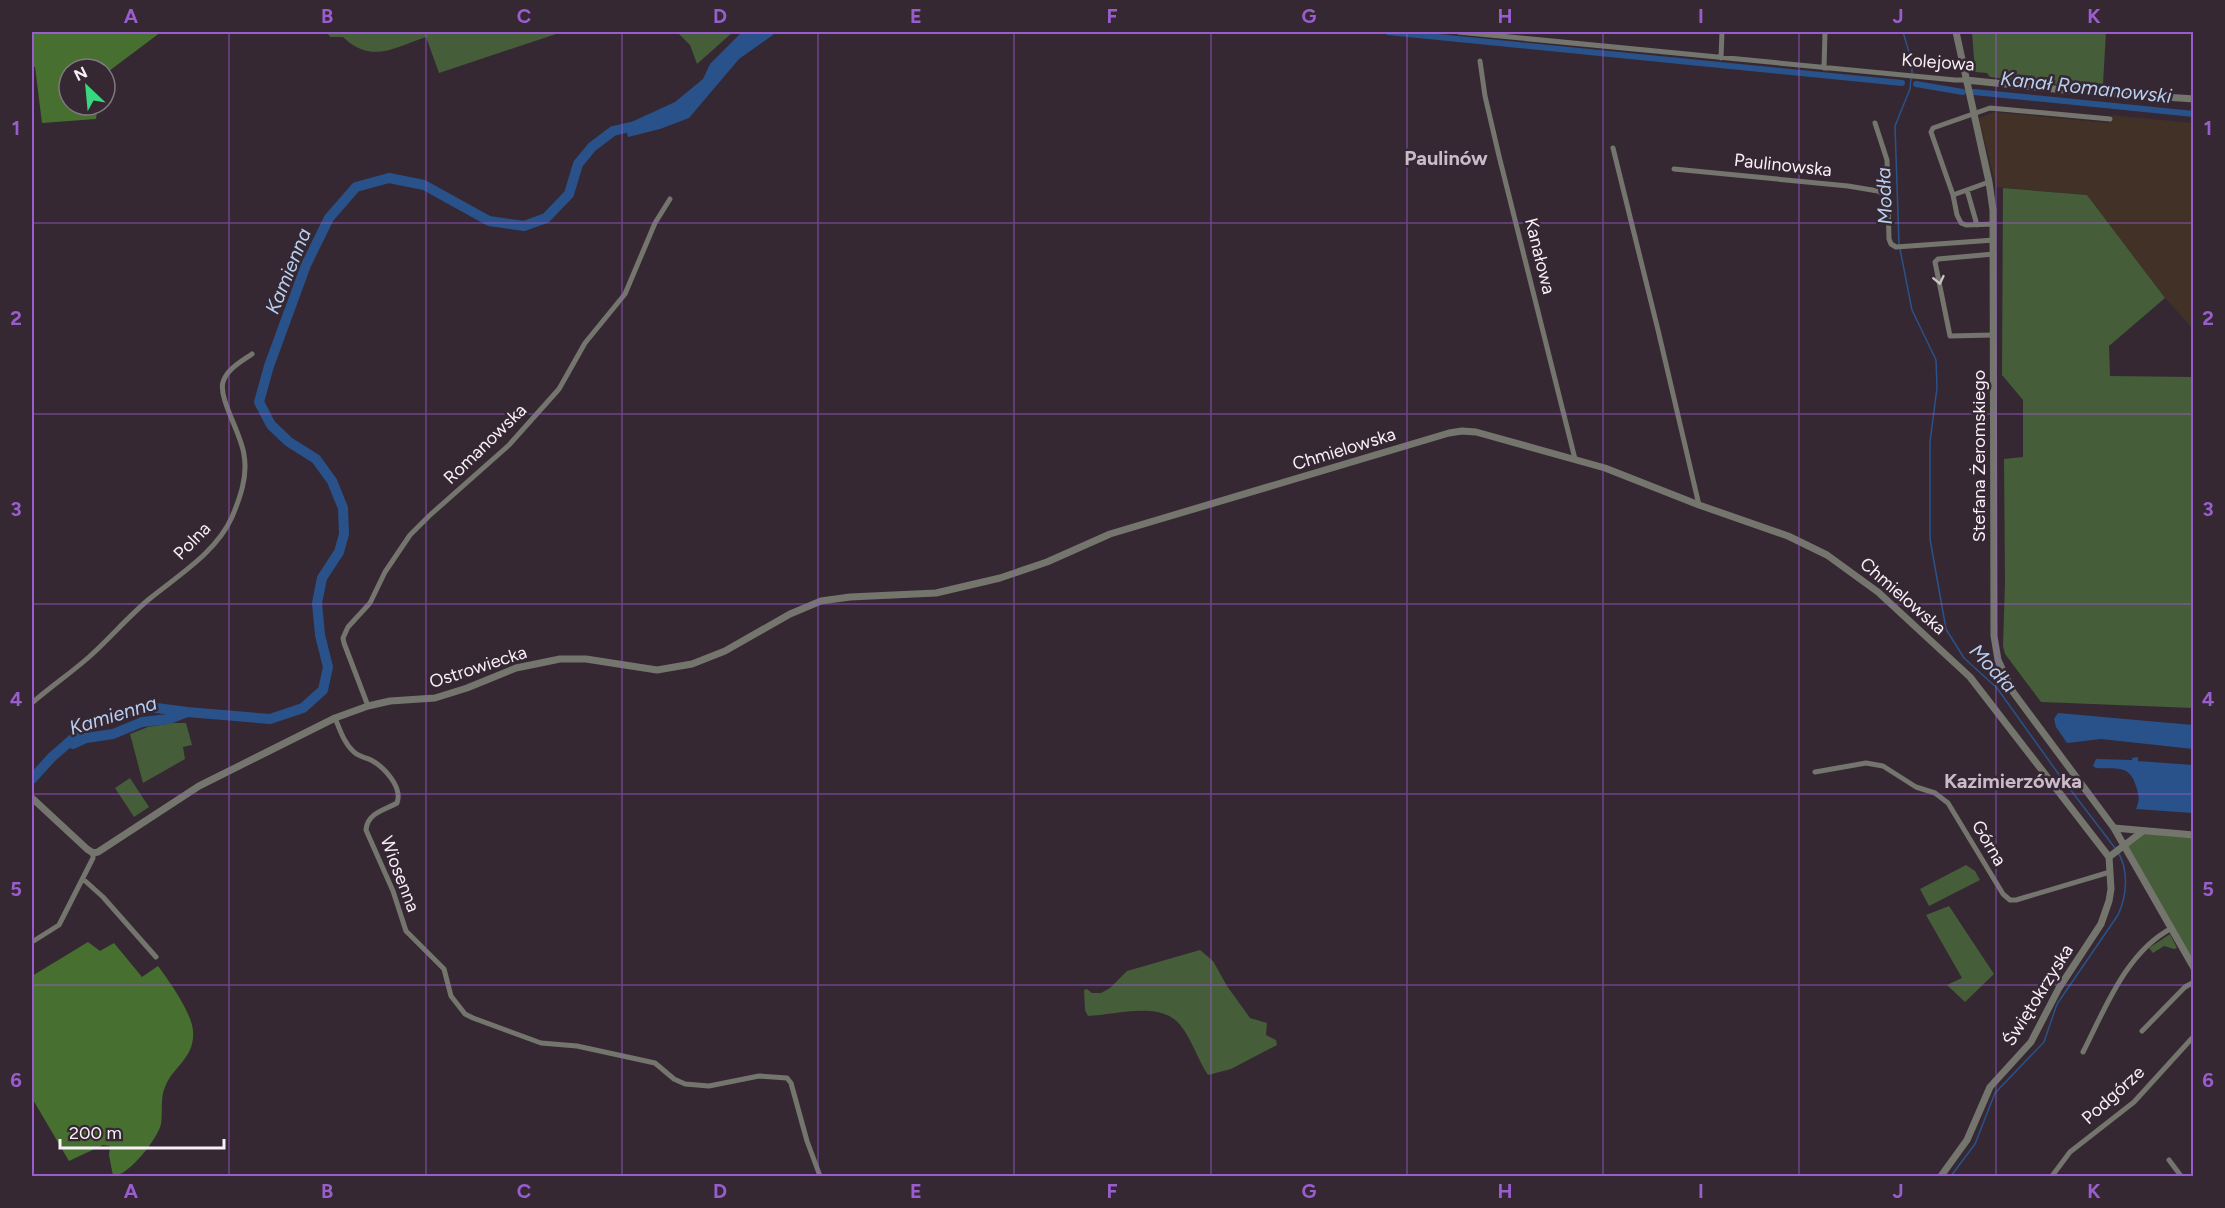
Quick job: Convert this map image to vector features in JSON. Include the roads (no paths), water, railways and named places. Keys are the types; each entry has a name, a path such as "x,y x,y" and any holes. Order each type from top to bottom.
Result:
{"street":[{"name":"Kolejowa","path":"1458,32 2064,90 2193,99"},
{"path":"1721,58 1722,32"},
{"path":"1824,68 1825,32"},
{"name":"Stefana Żeromskiego","path":"1956,32 1989,182 1994,224 1994,636 1998,660 2013,692 2114,828 2117,850"},
{"name":"Kanałowa","path":"1480,61 1494,136 1575,459"},
{"path":"1994,224 1966,225 1961,223 1931,132 1933,128 1990,108 2110,119"},
{"path":"1875,123 1887,159 1891,244 1896,247 1994,240"},
{"path":"1613,148 1699,505"},
{"name":"Paulinowska","path":"1674,169 1848,186 1878,191 1887,197"},
{"path":"1953,195 1989,182"},
{"path":"1966,190 1977,225"},
{"name":"Romanowska","path":"368,706 344,643 343,638 348,627 370,603 385,572 410,535 509,445 559,389 585,343 625,294 651,231 670,199"},
{"path":"1993,335 1950,336 1935,262 1938,259 1994,254"},
{"name":"Polna","path":"32,703 84,661 148,600 196,561 229,523 243,481 245,461 239,435 222,394 222,384 232,368 252,354"},
{"name":"Chmielowska","path":"1000,578 1047,562 1110,534 1456,432 1468,431 1484,434 1575,459 1629,477 1776,532 1814,548 1841,564 1878,592 1935,642 1975,683 2117,850"},
{"name":"Ostrowiecka","path":"93,853 102,850 199,786 336,718 368,706 390,701 435,698 516,668 560,659 586,659 657,670 679,667 725,651 790,614 821,601 850,597 936,593 1000,578"},
{"name":"Wiosenna","path":"336,718 349,747 356,754 371,760 397,788 399,794 397,802 371,817 366,830 393,891 406,931 444,969 451,996 465,1014 486,1024 541,1043 577,1046 655,1063 674,1079 695,1085 709,1086 759,1076 788,1078 820,1176"},
{"name":"Górna","path":"1815,772 1866,764 1883,766 1916,787 1935,793 1948,803 2003,894 2010,900 2110,872"},
{"path":"32,798 93,853 83,879 59,925 32,942"},
{"path":"2114,828 2193,835"},
{"path":"2143,831 2117,850 2172,928 2193,968"},
{"name":"Świętokrzyska","path":"1941,1176 1967,1140 1990,1087 2031,1042 2059,988 2101,924 2109,901 2110,872 2117,850"},
{"path":"83,879 103,897 156,957"},
{"path":"2083,1052 2131,965 2155,937 2172,928"},
{"path":"2142,1032 2193,981"},
{"name":"Podgórze","path":"2052,1176 2070,1152 2134,1102 2193,1036"},
{"path":"2169,1160 2181,1176"}],"water":[{"path":"742,32 777,32 739,59 689,118 660,129 628,137 625,125 675,102 703,79 710,64"},
{"path":"2058,713 2193,725 2193,749 2101,739 2067,743 2056,727 2054,719"},
{"path":"2138,757 2138,761 2193,765 2193,813 2136,809 2138,795 2130,774 2121,769 2093,766 2096,759 2132,760"}],"waterway":[{"name":"Kanał Romanowski","path":"1388,32 1902,83"},
{"name":"Modła","path":"1903,32 1912,62 1912,73"},
{"name":"Modła","path":"1899,244 1895,126 1910,89 1911,78"},
{"name":"Kanał Romanowski","path":"1916,84 1963,92"},
{"name":"Kanał Romanowski","path":"1974,92 2194,114"},
{"name":"Kamienna","path":"32,779 52,757 84,729 107,717 149,707 270,719 303,708 323,690 328,667 320,635 317,603 322,578 339,552 344,534 343,508 332,481 316,459 289,442 271,425 259,402 269,366 306,265 329,218 356,187 389,178 424,185 489,221 524,226 546,218 569,194 578,164 592,147 613,131 639,125"},
{"name":"Modła","path":"1900,249 1912,310 1936,360 1937,388 1930,442 1930,539 1946,629 1964,658 1997,688 2115,848"},
{"name":"Kamienna","path":"73,744 86,738 113,734 142,722 169,719 187,712"},
{"name":"Modła","path":"1951,1176 1975,1144 1995,1093 2044,1042 2057,1004 2118,915 2126,884 2124,867 2118,852"}],"district":[{"name":"Paulinów","path":"1446,158"},
{"name":"Kazimierzówka","path":"2013,781"}]}
